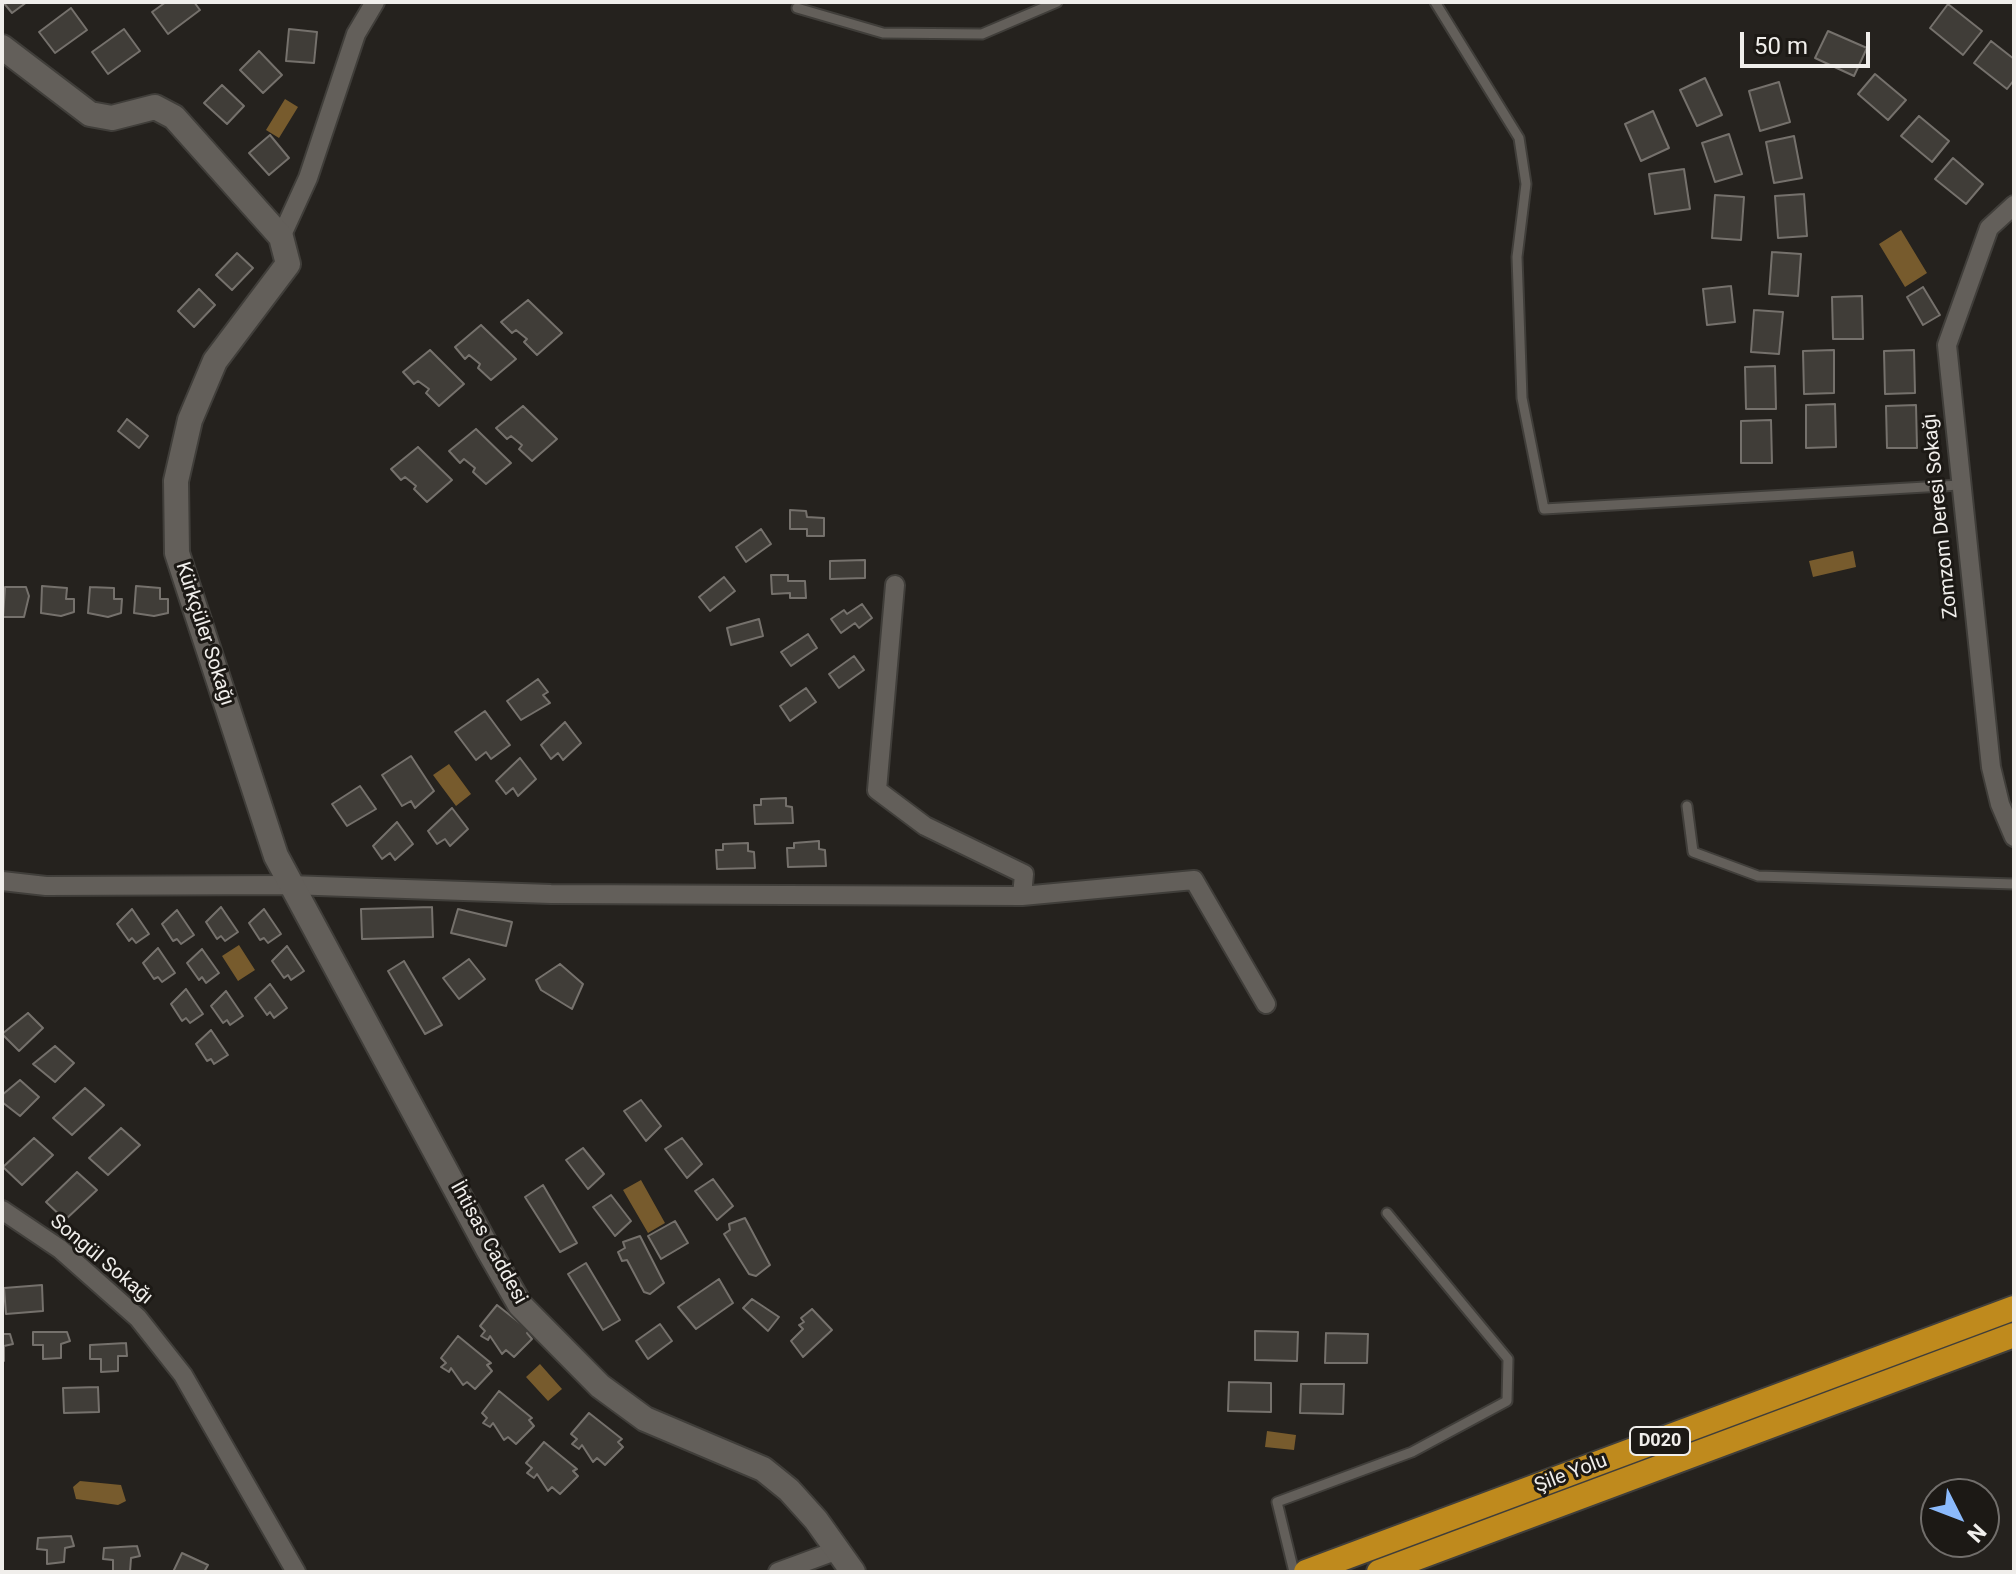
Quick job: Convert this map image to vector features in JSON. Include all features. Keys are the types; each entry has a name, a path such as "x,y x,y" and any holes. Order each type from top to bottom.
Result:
{"highway":[{"name":"Şile Yolu","path":"1306,1572 2014,1308"},
{"name":"Şile Yolu","path":"1379,1572 2014,1335"}],"street":[{"path":"2,47 90,114 112,118 155,107 174,117 281,237 308,178 356,34 375,2"},
{"name":"Zomzom Deresi Sokağı","path":"2014,205 1989,228 1947,345 1991,767 2000,804 2014,837"},
{"name":"Kürkçüler Sokağı","path":"281,237 288,264 215,361 190,420 176,481 177,553 260,811 289,885"},
{"path":"895,585 877,790 925,826 1024,874 1022,896"},
{"path":"2,881 46,886 289,885 551,894 1022,896 1194,880 1266,1004"},
{"name":"İhtisas Caddesi","path":"289,885 520,1305 600,1386 645,1419 763,1469 798,1500 853,1572"},
{"name":"Songül Sokağı","path":"2,1210 60,1249 138,1318 183,1375 242,1473 296,1572"},
{"path":"778,1572 835,1551"}],"lane":[{"path":"797,8 883,33 982,34 1057,2"},
{"path":"1435,2 1519,138 1526,184 1517,257 1522,398 1544,509 1960,485"},
{"path":"1687,806 1693,852 1758,876 2014,884"},
{"path":"1294,1572 1277,1502 1412,1452 1507,1401 1508,1359 1387,1213"}],"shaded area":[{"path":"285,99 298,107 279,138 266,130"},
{"path":"1901,230 1927,273 1905,287 1879,244"},
{"path":"1853,551 1856,567 1813,577 1809,561"},
{"path":"449,764 471,794 456,806 433,775"},
{"path":"239,945 255,970 238,981 222,956"},
{"path":"641,1180 665,1223 648,1233 623,1190"},
{"path":"540,1364 562,1389 548,1401 526,1377"},
{"path":"1267,1431 1296,1435 1294,1450 1265,1447"},
{"path":"80,1481 121,1485 126,1501 118,1505 76,1499 73,1487"}],"building":[{"path":"3,2 27,2 12,13"},
{"path":"166,2 194,2 200,10 168,34 152,12"},
{"path":"1948,4 1982,31 1963,55 1930,28"},
{"path":"71,8 87,30 55,53 39,32"},
{"path":"124,29 140,51 108,74 92,52"},
{"path":"289,29 317,32 314,63 286,61"},
{"path":"1828,31 1867,48 1854,76 1815,58"},
{"path":"1991,41 2014,59 2014,80 2007,89 1974,63"},
{"path":"259,51 282,75 263,93 240,70"},
{"path":"1875,74 1906,100 1888,120 1858,94"},
{"path":"1705,78 1722,115 1697,126 1680,90"},
{"path":"1779,82 1790,122 1760,131 1749,91"},
{"path":"222,85 244,106 227,124 204,103"},
{"path":"1653,111 1669,148 1641,161 1625,124"},
{"path":"1919,116 1949,141 1932,162 1901,136"},
{"path":"1729,134 1742,174 1715,182 1702,143"},
{"path":"270,135 289,158 269,175 249,153"},
{"path":"1794,136 1802,178 1774,183 1766,142"},
{"path":"1953,158 1983,184 1966,204 1935,179"},
{"path":"1684,169 1690,209 1655,214 1649,174"},
{"path":"1804,194 1807,236 1778,238 1775,196"},
{"path":"1715,195 1744,197 1741,240 1712,238"},
{"path":"1772,252 1801,254 1798,296 1769,294"},
{"path":"237,253 253,268 232,290 216,275"},
{"path":"1731,286 1735,322 1707,325 1703,289"},
{"path":"1923,287 1940,315 1923,325 1907,297"},
{"path":"199,289 215,305 194,327 178,311"},
{"path":"1862,296 1863,339 1833,339 1832,297"},
{"path":"528,300 562,333 537,355 524,342 527,339 516,330 512,333 501,322"},
{"path":"1754,310 1783,312 1779,354 1751,352"},
{"path":"481,325 516,359 491,380 478,368 480,364 469,355 465,359 455,347"},
{"path":"430,350 464,384 439,406 426,393 429,389 418,381 414,384 403,372"},
{"path":"1834,350 1834,393 1804,394 1803,351"},
{"path":"1914,350 1915,393 1885,394 1884,351"},
{"path":"1775,366 1776,409 1746,409 1745,367"},
{"path":"1835,404 1836,447 1806,448 1806,405"},
{"path":"1916,405 1917,448 1887,448 1886,406"},
{"path":"523,406 557,439 532,461 519,449 522,445 511,436 507,439 496,428"},
{"path":"127,419 148,436 139,448 118,431"},
{"path":"1771,420 1772,463 1741,463 1741,421"},
{"path":"476,429 511,463 486,484 473,472 475,468 464,459 460,463 449,451"},
{"path":"418,447 452,480 427,502 414,489 416,486 405,477 401,480 391,469"},
{"path":"790,510 806,511 807,517 824,518 824,536 807,536 807,529 790,529"},
{"path":"761,529 771,544 746,562 736,547"},
{"path":"865,560 865,578 830,579 830,561"},
{"path":"771,575 788,575 788,581 805,581 806,598 790,598 790,593 772,594"},
{"path":"724,577 735,591 710,611 699,597"},
{"path":"42,586 67,588 66,599 74,599 74,612 61,616 41,613"},
{"path":"136,586 160,588 160,599 168,599 168,613 154,616 134,613"},
{"path":"5,587 26,587 29,596 24,617 3,617"},
{"path":"90,587 114,588 114,599 122,599 121,613 108,617 88,613"},
{"path":"862,604 872,618 859,628 855,623 841,633 831,619 844,610 847,614"},
{"path":"759,619 763,636 731,645 727,628"},
{"path":"808,634 817,648 791,666 781,652"},
{"path":"854,656 864,670 839,688 829,674"},
{"path":"538,679 548,692 543,695 550,703 521,720 507,701"},
{"path":"806,688 816,702 790,721 780,706"},
{"path":"485,711 510,745 491,759 486,752 476,760 455,732"},
{"path":"565,722 581,743 563,760 558,753 551,759 541,745"},
{"path":"411,756 434,791 415,808 411,801 402,806 382,775"},
{"path":"520,758 536,779 518,796 513,788 506,794 496,781"},
{"path":"360,786 376,809 347,826 332,804"},
{"path":"786,798 786,806 792,807 793,823 755,824 754,805 761,805 761,799"},
{"path":"452,808 468,829 450,846 445,839 437,844 428,831"},
{"path":"397,822 413,844 395,860 390,853 382,859 373,846"},
{"path":"819,841 819,849 825,850 826,866 788,867 787,848 794,848 794,843"},
{"path":"748,843 748,851 754,852 755,868 717,869 716,850 723,850 723,844"},
{"path":"221,907 238,932 225,941 221,936 217,939 206,922"},
{"path":"432,907 433,937 362,939 361,909"},
{"path":"132,909 149,934 136,943 132,938 129,941 117,924"},
{"path":"264,909 281,934 268,943 264,938 260,940 249,923"},
{"path":"458,909 512,922 506,946 451,933"},
{"path":"177,910 194,935 181,944 177,939 173,941 162,924"},
{"path":"287,946 304,971 291,980 288,975 284,978 272,961"},
{"path":"158,948 175,973 162,982 158,977 154,979 143,963"},
{"path":"202,949 219,973 206,983 202,977 199,980 187,963"},
{"path":"469,959 485,979 459,999 443,978"},
{"path":"404,961 442,1025 425,1034 388,971"},
{"path":"560,964 583,984 572,1009 541,990 536,980"},
{"path":"270,984 287,1008 274,1018 270,1012 267,1015 255,998"},
{"path":"186,989 203,1014 190,1023 186,1018 182,1021 171,1004"},
{"path":"226,991 243,1016 230,1025 227,1020 223,1023 211,1006"},
{"path":"28,1013 43,1028 19,1051 2,1034"},
{"path":"211,1030 228,1055 214,1064 211,1059 207,1061 196,1044"},
{"path":"55,1046 74,1063 55,1082 33,1064"},
{"path":"20,1080 39,1097 20,1116 2,1102 2,1095"},
{"path":"85,1088 104,1105 72,1135 53,1118"},
{"path":"641,1100 661,1126 646,1141 624,1111"},
{"path":"121,1128 140,1145 108,1175 89,1158"},
{"path":"34,1138 53,1155 22,1185 3,1167"},
{"path":"682,1138 702,1164 687,1178 665,1149"},
{"path":"583,1148 604,1174 588,1189 566,1160"},
{"path":"77,1172 97,1190 65,1220 46,1202"},
{"path":"713,1179 733,1206 717,1220 695,1191"},
{"path":"543,1185 577,1243 560,1252 525,1197"},
{"path":"611,1195 631,1221 615,1236 593,1207"},
{"path":"745,1218 770,1265 756,1276 749,1274 724,1234 730,1230 729,1224"},
{"path":"675,1221 688,1243 661,1259 648,1236"},
{"path":"640,1236 664,1283 650,1294 644,1292 627,1260 622,1261 618,1252 625,1248 623,1242"},
{"path":"586,1263 620,1320 603,1330 568,1274"},
{"path":"719,1279 733,1303 696,1329 678,1307"},
{"path":"42,1285 43,1311 6,1314 4,1288"},
{"path":"752,1299 779,1317 768,1331 743,1308"},
{"path":"497,1305 530,1331 527,1333 532,1339 514,1357 506,1350 502,1354 490,1336 488,1340 481,1336 485,1331 480,1326"},
{"path":"812,1309 832,1330 803,1357 791,1341 803,1329 799,1325 804,1322 801,1318"},
{"path":"660,1324 672,1341 648,1359 636,1341"},
{"path":"1255,1331 1298,1332 1297,1361 1255,1360"},
{"path":"33,1332 67,1332 70,1341 61,1344 61,1358 43,1359 43,1345 33,1345"},
{"path":"1326,1333 1368,1334 1367,1363 1325,1363"},
{"path":"2,1334 10,1334 13,1344 4,1346 4,1361"},
{"path":"458,1336 491,1363 487,1365 492,1371 475,1389 467,1382 463,1385 451,1368 449,1372 441,1367 446,1363 441,1358"},
{"path":"126,1343 127,1356 118,1356 118,1371 101,1372 101,1359 90,1359 90,1345"},
{"path":"1229,1382 1271,1383 1271,1412 1228,1411"},
{"path":"1301,1384 1344,1384 1343,1414 1300,1413"},
{"path":"98,1387 99,1412 64,1413 63,1388"},
{"path":"499,1391 532,1418 529,1420 534,1426 516,1444 508,1437 504,1440 493,1423 490,1427 483,1423 487,1418 482,1413"},
{"path":"589,1413 622,1439 618,1442 623,1447 605,1465 597,1458 593,1462 582,1445 579,1449 572,1444 577,1439 571,1434"},
{"path":"544,1442 577,1469 573,1471 578,1476 560,1494 552,1487 548,1491 537,1474 534,1478 527,1473 532,1468 526,1463"},
{"path":"71,1536 74,1546 65,1548 64,1562 47,1564 47,1550 37,1549 38,1538"},
{"path":"137,1546 140,1556 131,1558 130,1572 113,1572 113,1560 103,1559 104,1548"},
{"path":"182,1553 208,1565 204,1572 173,1572"}]}
